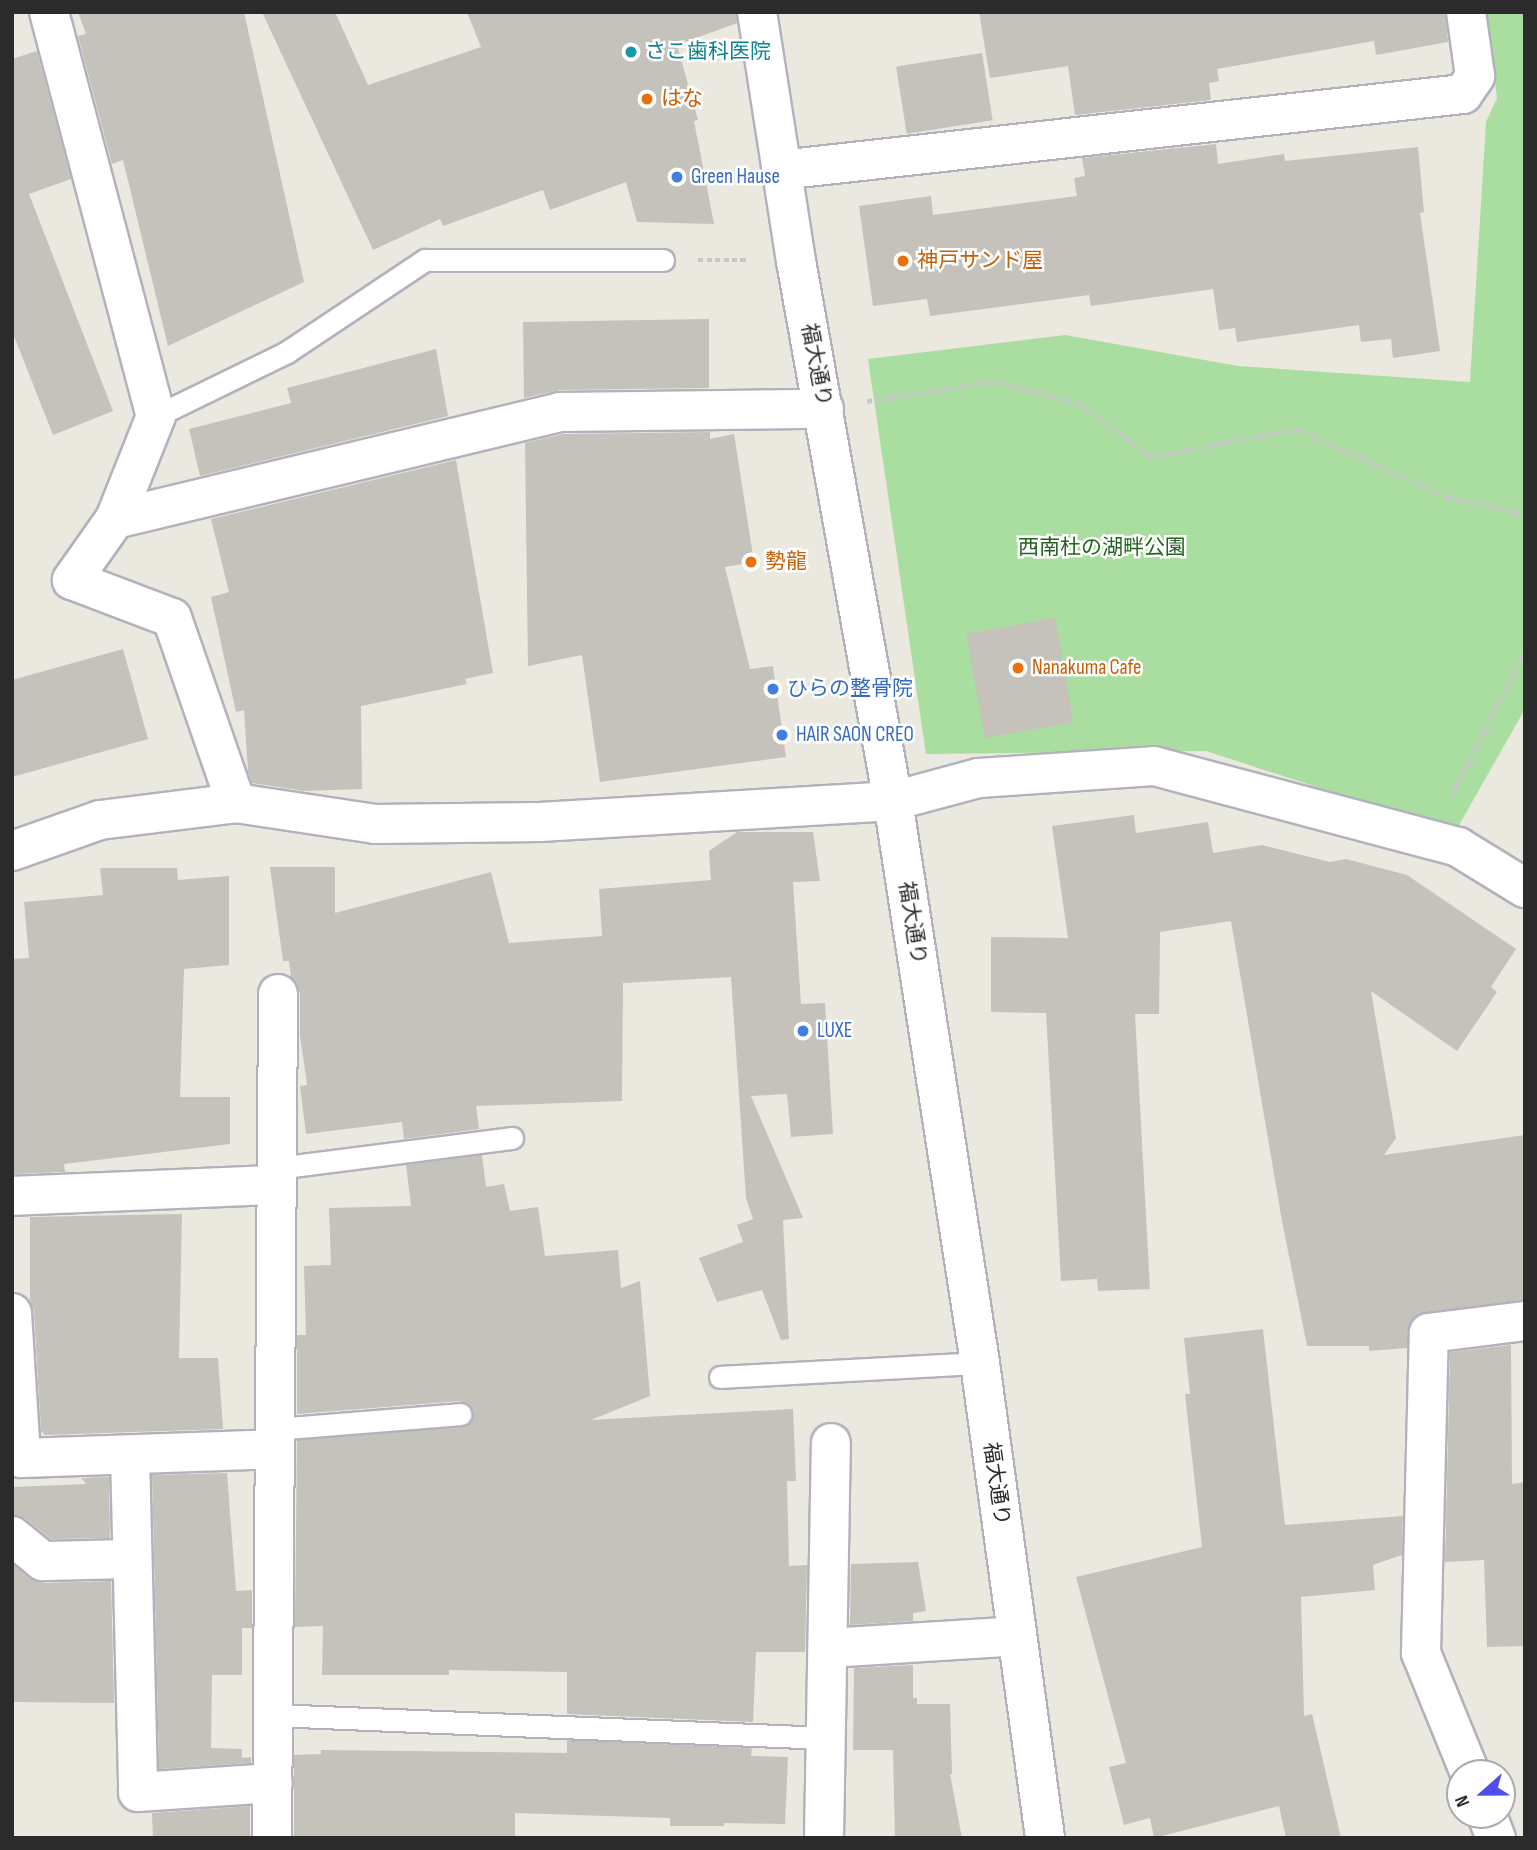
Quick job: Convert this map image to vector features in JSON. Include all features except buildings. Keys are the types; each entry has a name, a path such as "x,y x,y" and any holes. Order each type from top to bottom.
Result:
{"street":[{"path":"49,12 156,416 115,519 72,580 172,618 236,803"},
{"name":"福大通り","path":"757,12 796,261 893,802 980,1363 1045,1838"},
{"path":"781,170 1463,94 1475,76 1466,12"},
{"path":"115,519 560,412 824,409"},
{"path":"12,851 100,820 236,803 375,824 540,822 893,802 979,778 1154,766 1458,848 1525,888"},
{"path":"272,1838 278,994"},
{"path":"12,1196 277,1176"},
{"path":"12,1313 21,1458 130,1454 275,1439"},
{"path":"1464,1759 1421,1653 1429,1333 1525,1321"},
{"path":"824,1838 831,1443"},
{"path":"130,1454 138,1792 273,1783"},
{"path":"12,1536 43,1561 131,1559"},
{"path":"828,1648 1017,1636"}],"lane":[{"path":"156,416 287,352 425,260 663,260"},
{"path":"277,1176 512,1138"},
{"path":"720,1377 980,1363"},
{"path":"275,1439 460,1414"},
{"path":"274,1715 826,1738"}],"path":[{"path":"663,260 796,261"},
{"path":"866,401 993,381 1078,403 1151,457 1296,429 1448,497 1525,514"},
{"path":"1446,807 1525,650"}],"green space":[{"name":"西南杜の湖畔公園","path":"1487,12 1525,12 1525,709 1455,832 1206,751 926,754 868,359 1065,335 1238,366 1470,382 1486,122 1497,98"}],"place":[{"name":"さこ歯科医院","path":"631,52"},
{"name":"はな","path":"647,99"},
{"name":"Green Hause","path":"677,177"},
{"name":"神戸サンド屋","path":"903,261"},
{"name":"勢龍","path":"751,562"},
{"name":"Nanakuma Cafe","path":"1018,668"},
{"name":"ひらの整骨院","path":"773,689"},
{"name":"HAIR SAON CREO","path":"782,735"},
{"name":"LUXE","path":"803,1031"}]}
